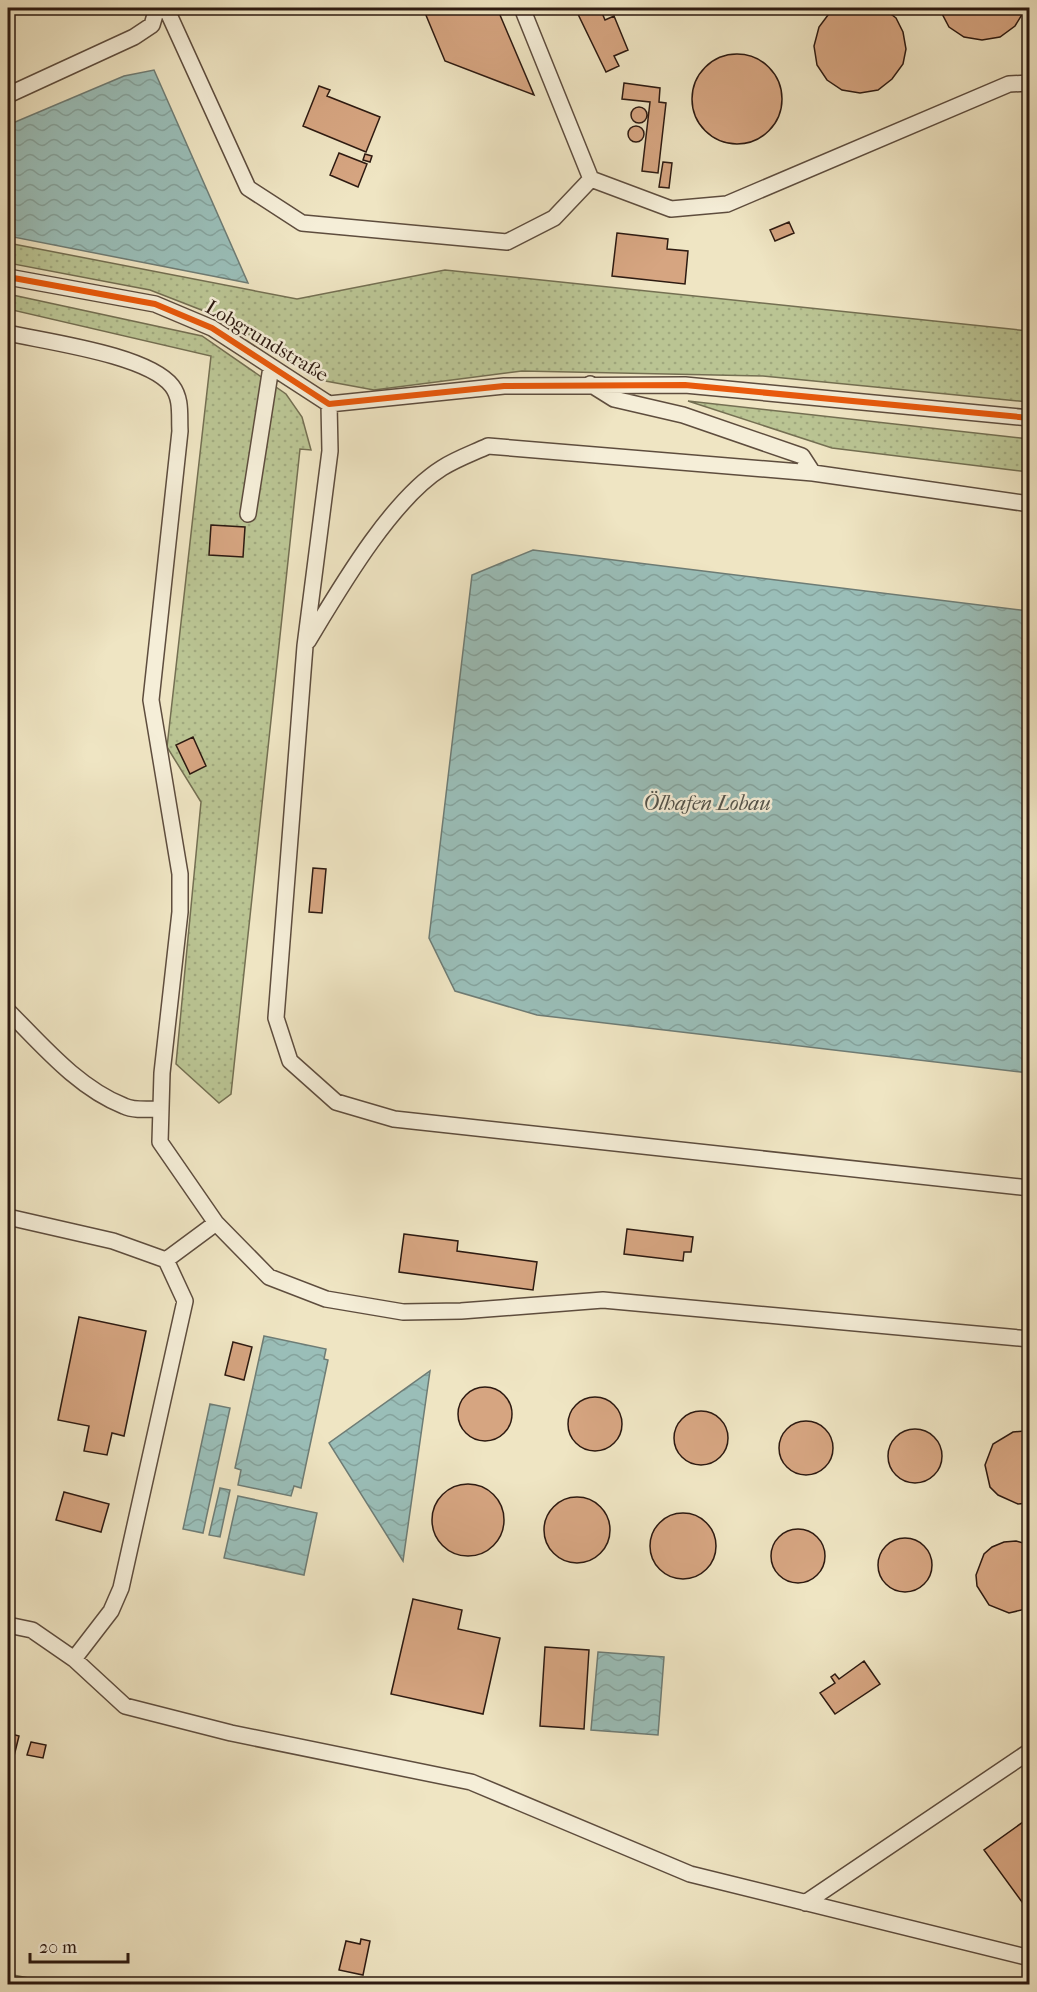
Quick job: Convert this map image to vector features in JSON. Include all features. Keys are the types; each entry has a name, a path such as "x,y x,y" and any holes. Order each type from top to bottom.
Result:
{"lane":[{"path":"8,95 134,37 152,25 157,8"},
{"path":"166,8 248,188 302,223 507,242 554,218 591,179"},
{"path":"522,8 591,179 671,209 727,204 1009,84 1029,83"},
{"name":"Lobgrundstraße","path":"8,277 155,304 212,328 329,404"},
{"path":"8,333 134,362 158,373 173,387 179,402 180,431 151,700 180,874 180,912 162,1072 160,1142 216,1223 268,1277 326,1299 403,1312 460,1311 603,1300 1029,1339"},
{"path":"248,514 272,367"},
{"path":"590,384 614,399 683,415 802,456 813,473"},
{"path":"1029,418 686,385 504,386 329,404 330,451 305,646 276,1018 290,1061 336,1102 394,1119 1029,1188"},
{"path":"305,646 352,569 412,492 442,468 488,446 813,473 1029,504"},
{"path":"8,1011 63,1065 99,1092 125,1107 161,1109"},
{"path":"8,1217 113,1240 166,1260 185,1301 124,1576 111,1611 74,1659"},
{"path":"166,1260 216,1223"},
{"path":"8,1625 32,1630 74,1659 125,1707 231,1733 471,1782 690,1874 1029,1958"},
{"path":"805,1903 1029,1751"}],"green space":[{"path":"8,243 297,299 445,270 1029,331 1029,402 763,376 522,371 374,390 320,380 222,318 150,290 8,263"},
{"path":"8,294 202,336 286,394 302,417 311,450 300,449 231,1094 219,1103 176,1064 201,802 167,747 211,356 8,309"},
{"path":"688,401 1029,439 1029,472 832,448"},
{"path":"8,1974 59,1984 8,1984"}],"water":[{"path":"154,70 248,283 8,236 8,125 124,76"},
{"name":"Ölhafen Lobau","path":"533,550 1029,611 1029,1073 537,1015 455,991 429,938 472,575"},
{"path":"264,1336 326,1349 324,1359 328,1360 301,1488 294,1486 291,1496 238,1485 241,1470 235,1468"},
{"path":"430,1371 403,1561 329,1443"},
{"path":"210,1404 230,1408 203,1533 183,1529"},
{"path":"220,1488 230,1490 220,1537 209,1535"},
{"path":"238,1496 317,1513 304,1575 224,1558"},
{"path":"598,1652 664,1657 658,1735 591,1730"}],"building":[{"path":"423,8 497,8 534,95 445,61"},
{"path":"575,8 600,8 605,20 614,16 628,50 614,56 619,66 606,72"},
{"path":"839,8 883,8 896,18 903,32 906,49 903,64 892,79 878,90 860,93 842,90 827,80 817,65 814,46 819,27 831,11"},
{"path":"939,8 1026,8 1015,26 1000,37 982,40 964,37 949,27"},
{"path":"728,54 746,54 762,61 775,74 782,90 782,108 775,124 762,137 746,144 728,144 712,137 699,124 692,108 692,90 699,74 712,61"},
{"path":"624,83 660,88 659,102 666,103 658,173 642,171 650,102 622,99"},
{"path":"319,86 330,90 327,96 380,117 366,152 303,126"},
{"path":"639,107 647,115 639,123 631,115"},
{"path":"636,126 644,134 636,142 628,134"},
{"path":"339,153 367,164 358,187 330,175"},
{"path":"365,154 372,156 370,162 363,160"},
{"path":"663,162 672,163 669,188 659,187"},
{"path":"789,222 794,233 775,241 770,230"},
{"path":"617,233 668,239 667,249 688,251 685,284 612,276"},
{"path":"211,525 245,527 243,557 209,555"},
{"path":"193,737 206,766 190,774 176,745"},
{"path":"313,868 326,869 322,913 309,912"},
{"path":"627,1229 693,1237 691,1252 684,1252 683,1261 624,1254"},
{"path":"404,1234 458,1241 457,1251 537,1262 533,1290 399,1272"},
{"path":"79,1317 146,1331 124,1436 112,1433 107,1455 84,1451 89,1426 58,1420"},
{"path":"233,1342 252,1347 244,1380 225,1375"},
{"path":"480,1387 490,1387 500,1391 508,1399 512,1414 508,1429 500,1437 490,1441 480,1441 470,1437 462,1429 458,1419 458,1409 462,1399 470,1391"},
{"path":"590,1397 600,1397 610,1401 618,1409 622,1424 618,1439 610,1447 600,1451 590,1451 580,1447 572,1439 568,1429 568,1419 572,1409 580,1401"},
{"path":"696,1411 706,1411 716,1415 724,1423 728,1438 724,1453 716,1461 706,1465 696,1465 686,1461 678,1453 674,1443 674,1433 678,1423 686,1415"},
{"path":"801,1421 811,1421 821,1425 829,1433 833,1448 829,1463 821,1471 811,1475 801,1475 791,1471 783,1463 779,1453 779,1443 783,1433 791,1425"},
{"path":"910,1429 920,1429 930,1433 938,1441 942,1456 938,1471 930,1479 920,1483 910,1483 900,1479 892,1471 888,1461 888,1451 892,1441 900,1433"},
{"path":"1013,1432 1030,1432 1030,1503 1018,1504 998,1495 990,1487 985,1465 993,1444"},
{"path":"468,1484 482,1487 494,1494 501,1506 504,1520 501,1534 494,1546 482,1553 468,1556 454,1553 442,1546 435,1534 432,1520 435,1506 442,1494 454,1487"},
{"path":"64,1492 109,1504 101,1532 56,1520"},
{"path":"570,1497 584,1497 596,1502 605,1511 610,1530 608,1543 601,1554 584,1563 570,1563 558,1558 549,1549 544,1537 544,1523 549,1511 558,1502"},
{"path":"676,1513 690,1513 702,1518 711,1527 716,1546 714,1559 707,1570 690,1579 676,1579 664,1574 655,1565 650,1553 650,1539 655,1527 664,1518"},
{"path":"793,1529 803,1529 813,1533 821,1541 825,1556 821,1571 813,1579 803,1583 793,1583 783,1579 775,1571 771,1561 771,1551 775,1541 783,1533"},
{"path":"900,1538 910,1538 920,1542 928,1550 932,1565 928,1580 920,1588 910,1592 900,1592 890,1588 882,1580 878,1570 878,1560 882,1550 890,1542"},
{"path":"1016,1541 1030,1545 1030,1608 1009,1613 989,1605 977,1586 976,1575 984,1554 992,1547 1004,1542"},
{"path":"413,1599 462,1610 458,1629 500,1638 483,1714 391,1694"},
{"path":"545,1647 589,1650 584,1729 540,1726"},
{"path":"864,1661 880,1684 835,1714 820,1693 835,1683 831,1677 835,1674 839,1679"},
{"path":"8,1733 19,1736 14,1756 8,1754"},
{"path":"31,1742 46,1745 43,1758 27,1755"},
{"path":"1030,1817 1030,1913 984,1850"},
{"path":"361,1939 370,1941 363,1975 339,1970 346,1941 360,1944"}],"cycle path":[{"path":"8,277 155,304 212,328 329,404 504,386 685,385 1030,418"}]}
